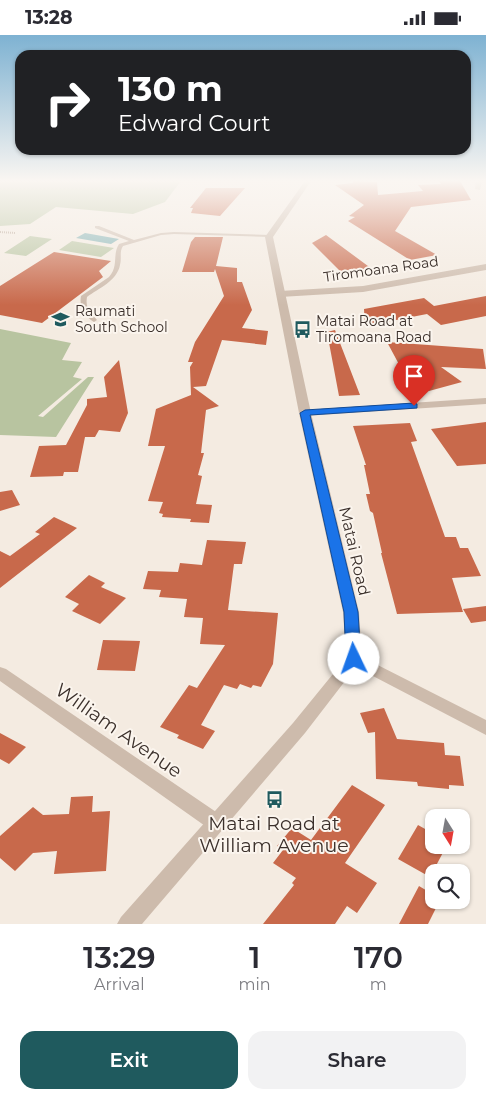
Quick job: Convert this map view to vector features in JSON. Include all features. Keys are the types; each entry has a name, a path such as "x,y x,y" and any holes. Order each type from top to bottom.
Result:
{"street":[{"path":"270,236 279,222"},
{"name":"Matai Road","path":"270,236 305,413 351,612 354,659"},
{"name":"Tiromoana Road","path":"280,294 363,289 486,267"},
{"path":"305,413 486,401"},
{"path":"128,924 215,821 299,728 354,659 486,728"},
{"name":"William Avenue","path":"0,673 215,821"}],"lane":[{"path":"97,227 132,241"},
{"path":"94,320 84,310 82,304 84,296 116,275 120,265 118,249 121,245 174,233 270,236"}],"path":[{"path":"0,232 15,233"}],"green space":[{"path":"0,222 32,222 30,224 0,226"},
{"path":"30,236 52,239 26,256 4,253"},
{"path":"72,241 114,248 101,257 59,250"},
{"path":"0,329 71,343 62,360 82,362 73,377 82,379 38,416 43,417 88,377 94,377 56,437 0,435"}],"water":[{"path":"85,233 119,239 111,244 76,238"}],"building":[{"path":"350,222 401,222 395,231 437,255 410,260"},
{"path":"326,235 372,269 340,271 312,243"},
{"path":"195,237 223,237 216,266 237,268 237,282 242,282 252,310 242,328 268,331 266,345 222,340 206,386 193,387 219,406 206,410 201,453 204,453 198,475 202,476 196,504 212,505 209,523 190,522 191,519 162,517 163,514 159,513 163,502 148,501 165,446 148,446 156,409 191,395 190,367 193,362 188,362 195,342 224,296 215,269 214,272 182,272 191,242"},
{"path":"54,252 111,261 99,271 103,277 42,323 0,315 0,286"},
{"path":"486,296 486,316 441,325 427,314 365,326 364,309 424,298 434,306"},
{"path":"335,330 360,395 339,396 327,332"},
{"path":"387,342 483,349 486,369 441,367 462,382 429,391 418,383 409,383"},
{"path":"119,360 128,413 120,432 99,430 95,437 85,437 78,472 64,472 63,476 30,477 39,446 66,445 87,405 87,399 107,397 104,377"},
{"path":"486,422 486,464 457,466 431,429"},
{"path":"410,423 417,441 411,442 445,537 456,537 460,548 468,548 481,576 452,578 463,612 397,614 373,513 370,511 366,494 370,494 364,465 366,465 353,426"},
{"path":"12,490 20,505 0,511 0,492"},
{"path":"54,517 77,528 0,588 0,551 10,556 40,534 35,532"},
{"path":"207,540 246,542 242,564 234,564 228,610 278,613 273,664 261,687 253,685 251,688 240,684 237,689 224,685 201,725 215,731 203,749 177,738 179,735 160,727 189,685 197,688 225,645 200,644 203,618 184,617 187,599 159,597 161,590 143,589 148,571 178,572 180,563 202,565"},
{"path":"89,575 105,583 101,587 126,598 100,624 72,611 79,604 65,597"},
{"path":"486,606 486,621 471,623 463,609"},
{"path":"103,640 140,641 135,671 97,670"},
{"path":"384,708 397,739 444,743 445,755 460,756 464,786 449,785 449,789 418,786 417,782 376,779 375,732 368,733 360,713"},
{"path":"0,733 26,747 9,764 0,759"},
{"path":"352,785 385,805 345,863 377,883 357,913 347,906 335,924 263,924 294,885 292,883 296,878 273,863 283,850 277,846 292,828 311,840"},
{"path":"93,796 92,812 110,811 106,871 54,874 57,851 33,853 15,871 0,858 0,836 33,807 43,815 69,814 71,797"},
{"path":"418,825 425,829 425,854 442,854 437,864 425,864 425,874 398,859"},
{"path":"419,886 425,890 425,909 436,909 428,924 399,924"}],"place":[{"name":"Raumati South School","path":"61,319"},
{"name":"Matai Road at Tiromoana Road","path":"302,329"},
{"name":"Matai Road at William Avenue","path":"274,800"}],"route":[{"path":"354,659 351,612 305,413 414,406"}]}
